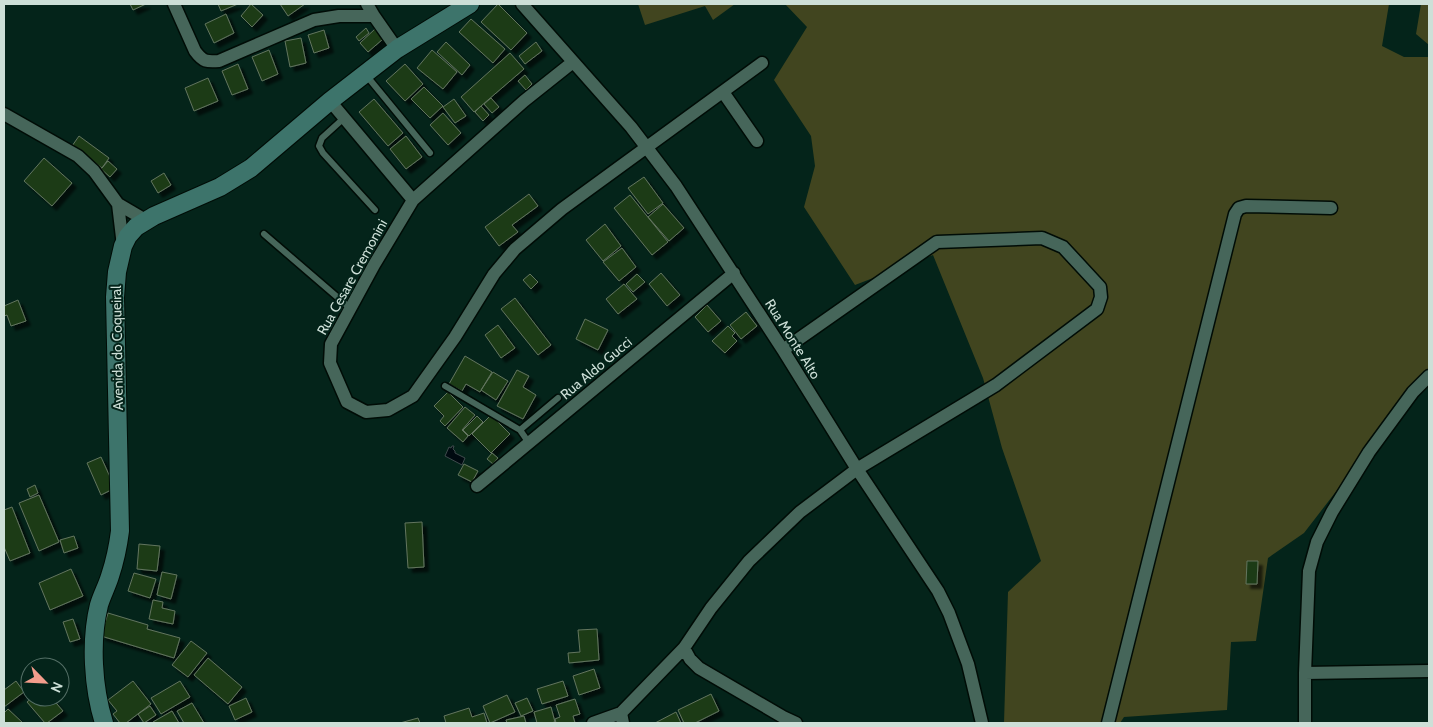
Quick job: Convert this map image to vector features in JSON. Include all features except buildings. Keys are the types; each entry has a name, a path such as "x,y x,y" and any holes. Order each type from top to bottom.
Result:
{"main road":[{"name":"Avenida do Coqueiral","path":"104,723 100,709 93,654 95,621 118,550 120,531 115,297 117,272 123,246 128,236 136,227 147,220 220,187 251,168 330,101 397,49 470,4"}],"street":[{"path":"174,4 195,51 200,58 209,62 219,60 314,20 339,16 374,16"},
{"path":"367,4 397,49"},
{"name":"Rua Monte Alto","path":"522,4 631,127 676,186 734,273 857,469 938,591 949,612 968,664 982,723"},
{"name":"Rua Cesare Cremonini","path":"573,62 524,101 413,200 374,265 331,344 330,363 347,402 366,412 388,410 413,396 455,336 494,274 516,249 562,209 762,64"},
{"path":"723,92 757,141"},
{"path":"330,101 413,200"},
{"path":"4,114 78,156 94,172 118,204 147,220"},
{"path":"118,204 123,246"},
{"path":"1108,723 1234,214 1239,208 1246,206 1331,208"},
{"path":"593,723 622,718 684,648 711,608 749,561 800,512 857,469 996,385 1097,309 1101,297 1100,287 1063,247 1042,238 937,242 783,350"},
{"name":"Rua Aldo Gucci","path":"477,486 734,273"},
{"path":"1305,723 1309,571 1317,542 1332,512 1369,452 1413,392 1429,376"},
{"path":"684,648 690,659 699,668 796,723"},
{"path":"1305,673 1429,671"}],"lane":[{"path":"365,74 430,153"},
{"path":"344,118 322,138 319,146 375,210"},
{"path":"264,234 350,308"},
{"path":"445,386 520,430 529,443"},
{"path":"520,430 558,398"}],"green space":[{"path":"638,4 735,4 713,20 705,6 645,25"},
{"path":"785,4 1389,4 1382,46 1404,57 1429,57 1429,371 1304,533 1268,558 1256,641 1231,642 1227,710 1124,717 1120,723 1004,723 1008,592 1041,561 1002,448 983,378 933,255 855,285 804,207 815,166 811,136 774,80 807,27"},
{"path":"1421,4 1429,4 1429,45 1416,34"}],"shaded area":[{"path":"454,446 455,453 465,458 462,465 445,456 449,447 451,448"}]}
